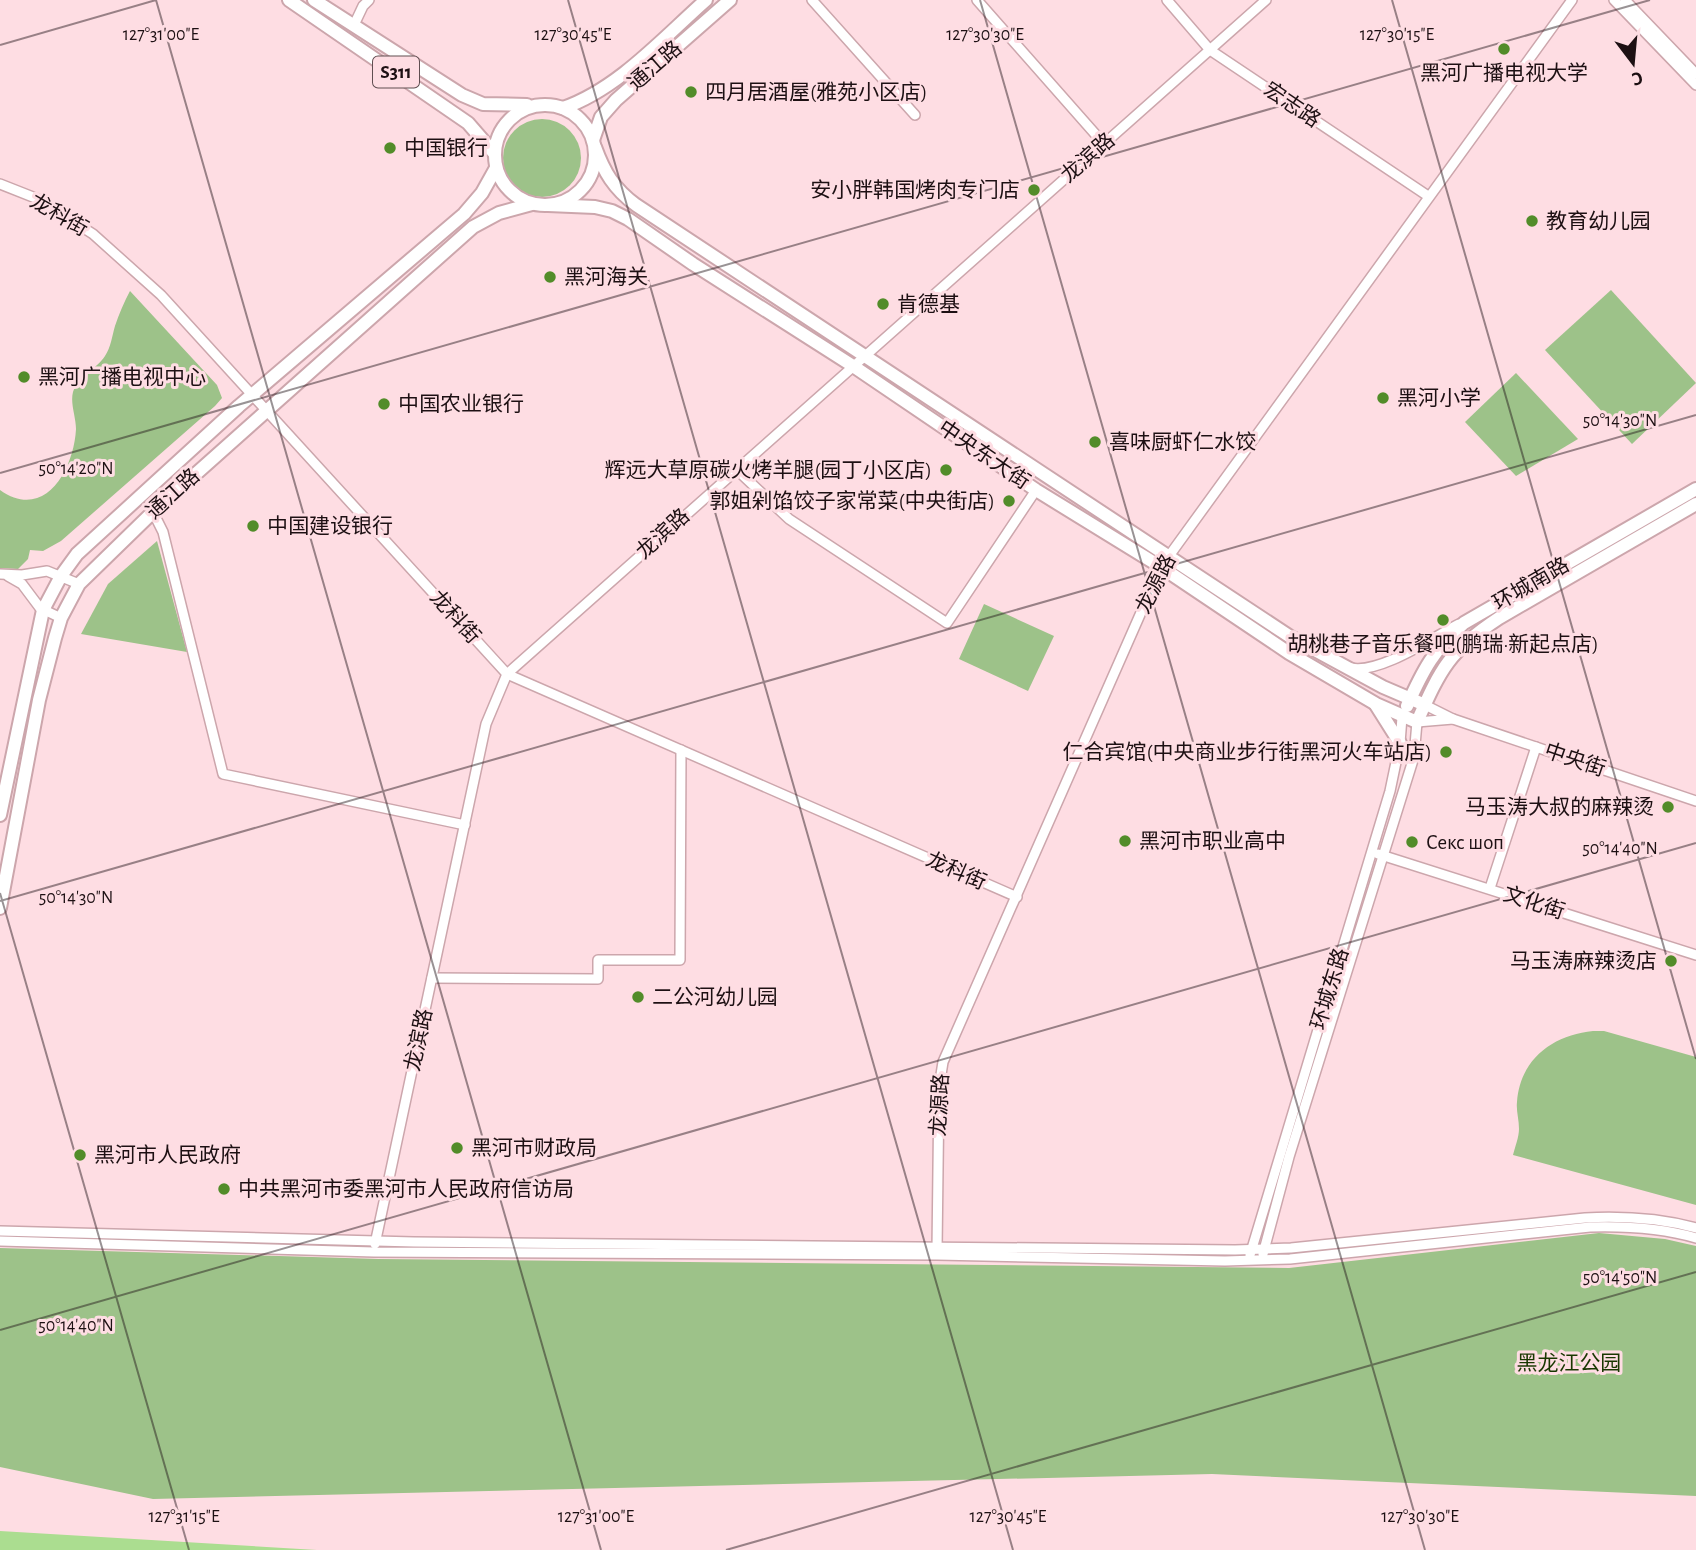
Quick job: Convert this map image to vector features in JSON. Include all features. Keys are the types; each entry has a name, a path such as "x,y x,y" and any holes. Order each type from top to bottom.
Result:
{"main road":[{"name":"S311","path":"289,0 468,123 494,153"},
{"path":"314,0 461,96 483,104 538,105 563,108 582,121 594,143 592,174 585,186 575,195 563,202 548,205 532,204 509,191 496,168 494,153 503,126 512,116 525,108 538,105"},
{"name":"通江路","path":"563,108 586,100 606,88 706,0"},
{"name":"通江路","path":"594,143 601,117 616,100 730,0"},
{"name":"中央东大街","path":"594,143 610,181 624,196 1165,562 1289,653 1376,704 1417,722"},
{"name":"通江路","path":"0,815 43,610 61,576 82,550 252,395 464,214 482,193 496,168"},
{"name":"通江路","path":"0,908 39,700 61,618 79,584 153,512 473,227 499,213 532,204"},
{"name":"中央东大街","path":"548,205 595,207 628,219 1036,490 1342,666 1425,705"},
{"name":"环城南路","path":"1402,717 1431,658 1444,641 1464,623 1696,489"},
{"name":"环城南路","path":"1417,722 1443,666 1473,635 1696,504"},
{"path":"1376,704 1401,743"}],"street":[{"path":"354,25 369,0"},
{"path":"812,0 915,115"},
{"path":"977,0 1104,144"},
{"name":"宏志路","path":"1167,0 1210,50 1428,196"},
{"name":"龙滨路","path":"374,1252 486,724 507,674 1266,0"},
{"name":"龙源路","path":"937,1251 939,1087 943,1062 1165,562 1572,0"},
{"path":"1614,0 1696,85"},
{"path":"1625,0 1696,74"},
{"name":"龙科街","path":"0,184 38,200 93,234 161,295 507,674 1017,897"},
{"path":"736,470 789,519 947,623 1036,490"},
{"path":"153,512 163,532 223,774 465,825"},
{"path":"3,575 47,571 79,584"},
{"path":"3,575 22,584 43,610 61,618"},
{"path":"1342,666 1360,670 1385,662 1492,607"},
{"name":"中央街","path":"1425,705 1453,719 1696,800"},
{"name":"环城东路","path":"1262,1254 1377,853 1401,743 1402,717"},
{"path":"1417,722 1453,719"},
{"name":"环城东路","path":"1249,1260 1377,853 1414,757 1417,722"},
{"path":"1490,888 1536,747"},
{"path":"432,978 598,979 598,960 680,960 681,750"},
{"name":"文化街","path":"1377,853 1696,955"},
{"path":"0,1231 1249,1260 1262,1254 1585,1217 1658,1219 1696,1228"},
{"path":"0,1241 374,1252 1250,1250 1262,1254 1590,1227 1621,1226 1696,1238"}],"green space":[{"path":"534,119 550,119 564,125 575,136 581,150 581,166 575,180 564,191 550,197 534,197 520,191 509,180 503,166 503,150 509,136 520,125"},
{"path":"1611,290 1696,383 1632,444 1545,350"},
{"path":"130,291 217,385 222,398 61,541 43,551 30,550 28,559 18,569 0,568 0,490 16,498 31,500 43,495 63,474 70,460 76,429 73,392 79,381 107,353 118,317"},
{"path":"1516,373 1578,439 1516,476 1465,422"},
{"path":"157,541 187,652 81,634 108,584"},
{"path":"984,604 1054,636 1028,691 959,659"},
{"path":"1604,1031 1696,1057 1696,1205 1513,1155 1519,1132 1519,1087 1532,1062 1552,1044 1578,1033"},
{"name":"黑龙江公园","path":"1599,1233 1665,1239 1696,1246 1696,1496 1212,1474 153,1499 0,1467 0,1248 379,1259 1289,1268"}],"shaded area":[{"path":"0,1531 317,1550 0,1550"}],"place":[{"name":"黑河广播电视大学","path":"1504,49"},
{"name":"四月居酒屋(雅苑小区店)","path":"691,92"},
{"name":"中国银行","path":"390,148"},
{"name":"安小胖韩国烤肉专门店","path":"1034,190"},
{"name":"教育幼儿园","path":"1532,221"},
{"name":"黑河海关","path":"550,277"},
{"name":"肯德基","path":"883,304"},
{"name":"黑河广播电视中心","path":"24,377"},
{"name":"黑河小学","path":"1383,398"},
{"name":"中国农业银行","path":"384,404"},
{"name":"喜味厨虾仁水饺","path":"1095,442"},
{"name":"辉远大草原碳火烤羊腿(园丁小区店)","path":"946,470"},
{"name":"郭姐剁馅饺子家常菜(中央街店)","path":"1009,501"},
{"name":"中国建设银行","path":"253,526"},
{"name":"胡桃巷子音乐餐吧(鹏瑞·新起点店)","path":"1443,620"},
{"name":"仁合宾馆(中央商业步行街黑河火车站店)","path":"1446,752"},
{"name":"马玉涛大叔的麻辣烫","path":"1668,807"},
{"name":"黑河市职业高中","path":"1125,841"},
{"name":"Секс шоп","path":"1412,842"},
{"name":"马玉涛麻辣烫店","path":"1671,961"},
{"name":"二公河幼儿园","path":"638,997"},
{"name":"黑河市财政局","path":"457,1148"},
{"name":"黑河市人民政府","path":"80,1155"},
{"name":"中共黑河市委黑河市人民政府信访局","path":"224,1189"}]}
